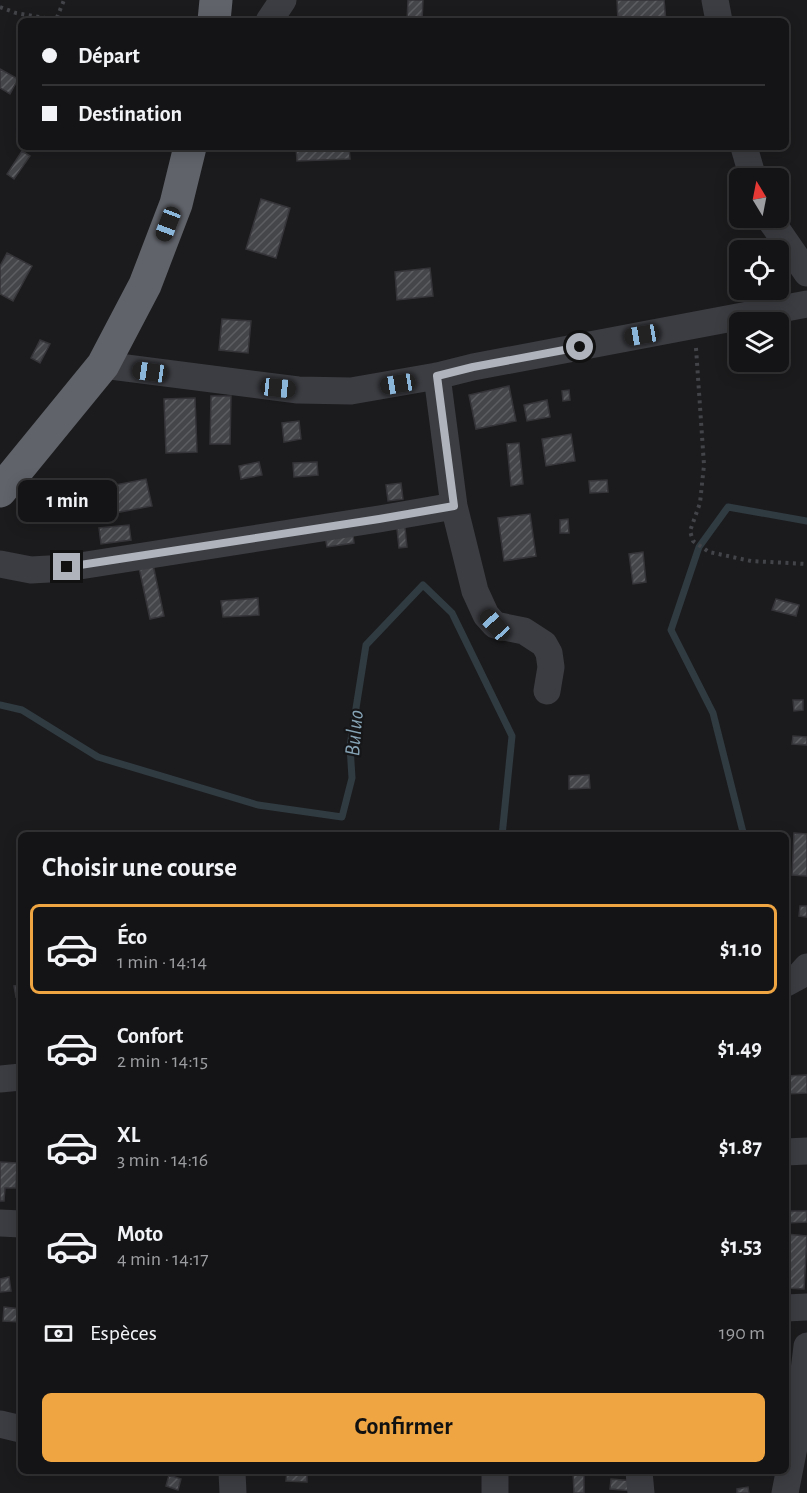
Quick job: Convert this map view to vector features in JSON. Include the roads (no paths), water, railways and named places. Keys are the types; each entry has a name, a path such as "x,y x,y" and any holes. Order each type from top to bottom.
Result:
{"highway":[{"path":"213,18 216,0"},
{"path":"0,491 103,366 145,285 176,204 189,150"}],"street":[{"path":"271,18 283,0"},
{"path":"715,0 718,18"},
{"path":"745,150 750,168"},
{"path":"776,228 807,273"},
{"path":"103,366 298,390 351,391 807,304"},
{"path":"437,376 454,506 479,602 495,625 524,631 544,644 549,653 551,667 547,691"},
{"path":"0,564 31,570 67,567 454,506"},
{"path":"789,981 807,968"},
{"path":"0,1079 18,1077"},
{"path":"789,1152 807,1151"},
{"path":"0,1223 18,1224"},
{"path":"789,1308 807,1306"},
{"path":"789,1473 796,1437 807,1346"},
{"path":"0,1424 18,1428"},
{"path":"232,1474 233,1493"},
{"path":"495,1474 495,1493"},
{"path":"639,1474 641,1493"},
{"path":"785,1493 789,1474"}],"waterway":[{"name":"Buluo","path":"743,832 713,713 671,630 699,547 728,507 807,521"},
{"name":"Buluo","path":"0,705 22,710 98,757 258,805 342,817 352,778 350,746 366,645 423,585 452,613 512,736 502,832"}]}
